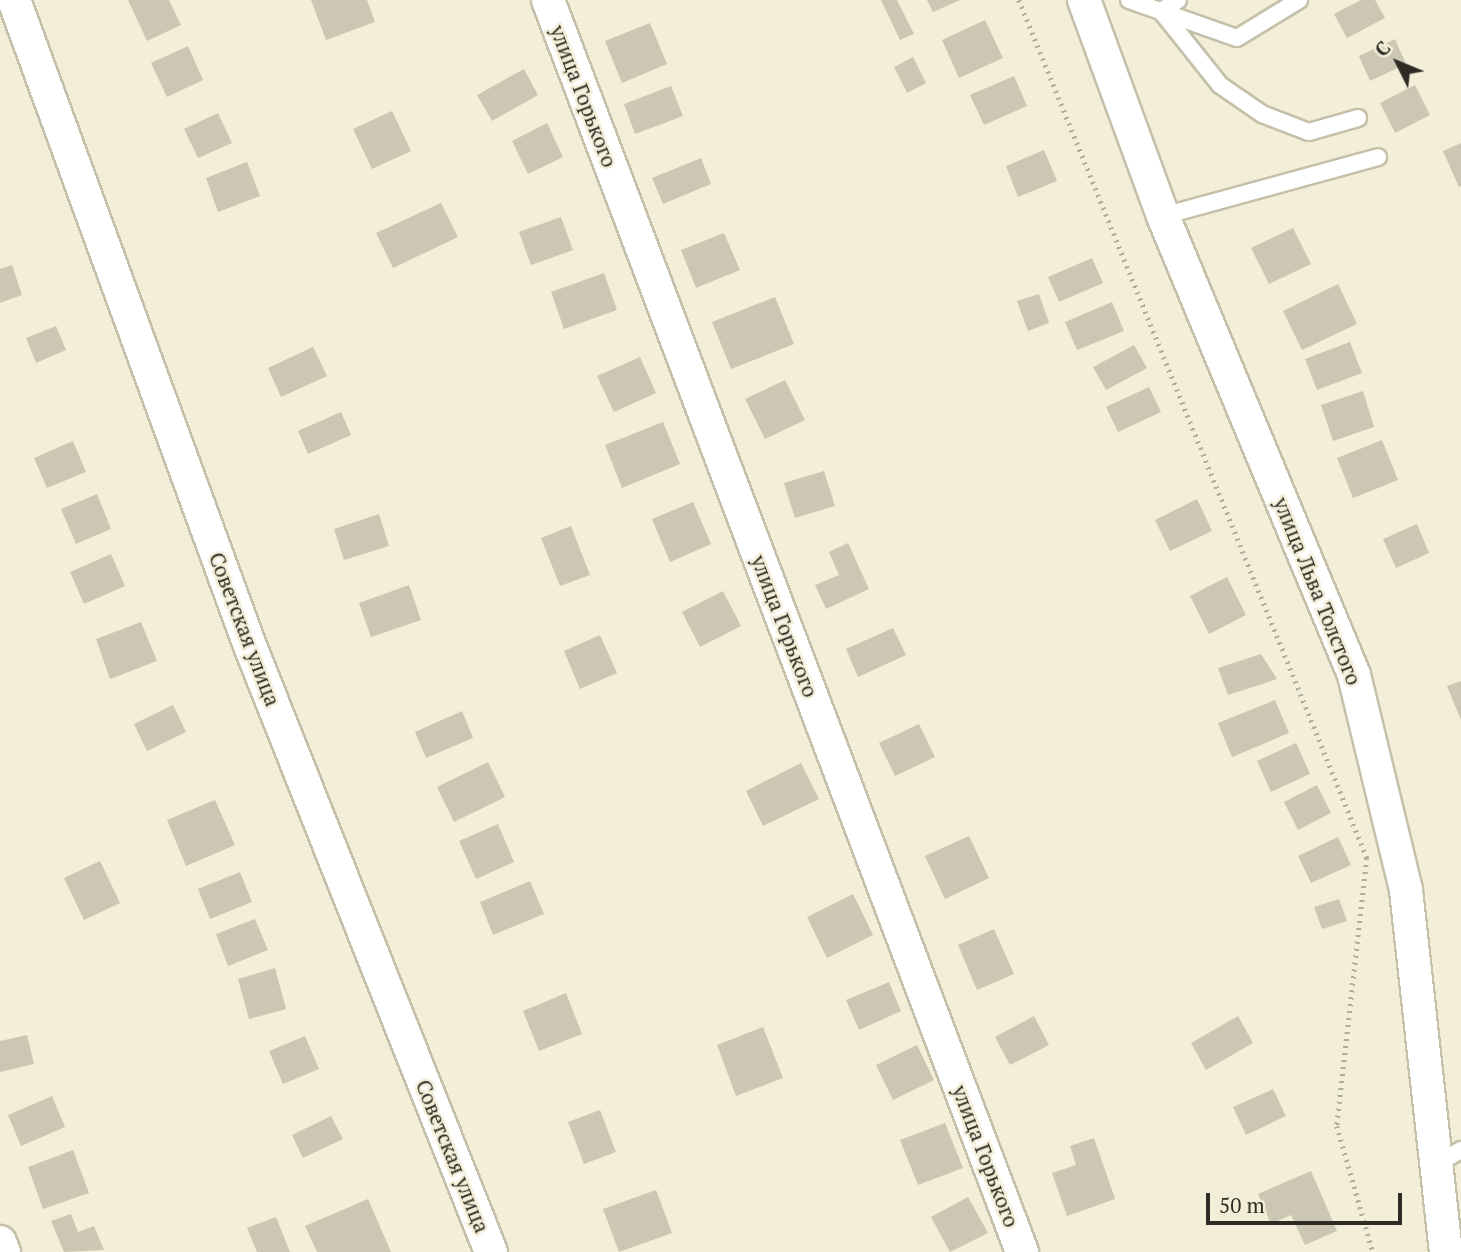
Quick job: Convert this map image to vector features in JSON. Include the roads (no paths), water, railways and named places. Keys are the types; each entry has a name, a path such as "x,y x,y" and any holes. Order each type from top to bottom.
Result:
{"street":[{"name":"Советская улица","path":"13,0 250,646 491,1252"},
{"name":"улица Горького","path":"548,0 1022,1252"},
{"name":"улица Льва Толстого","path":"1084,0 1163,216 1354,675 1406,890 1448,1157 1439,1250"},
{"path":"0,1242 4,1252"}],"lane":[{"path":"1129,0 1237,38 1298,0"},
{"path":"1161,11 1178,0"},
{"path":"1161,11 1220,85 1262,114 1309,132 1358,118"},
{"path":"1163,216 1378,156"}]}
